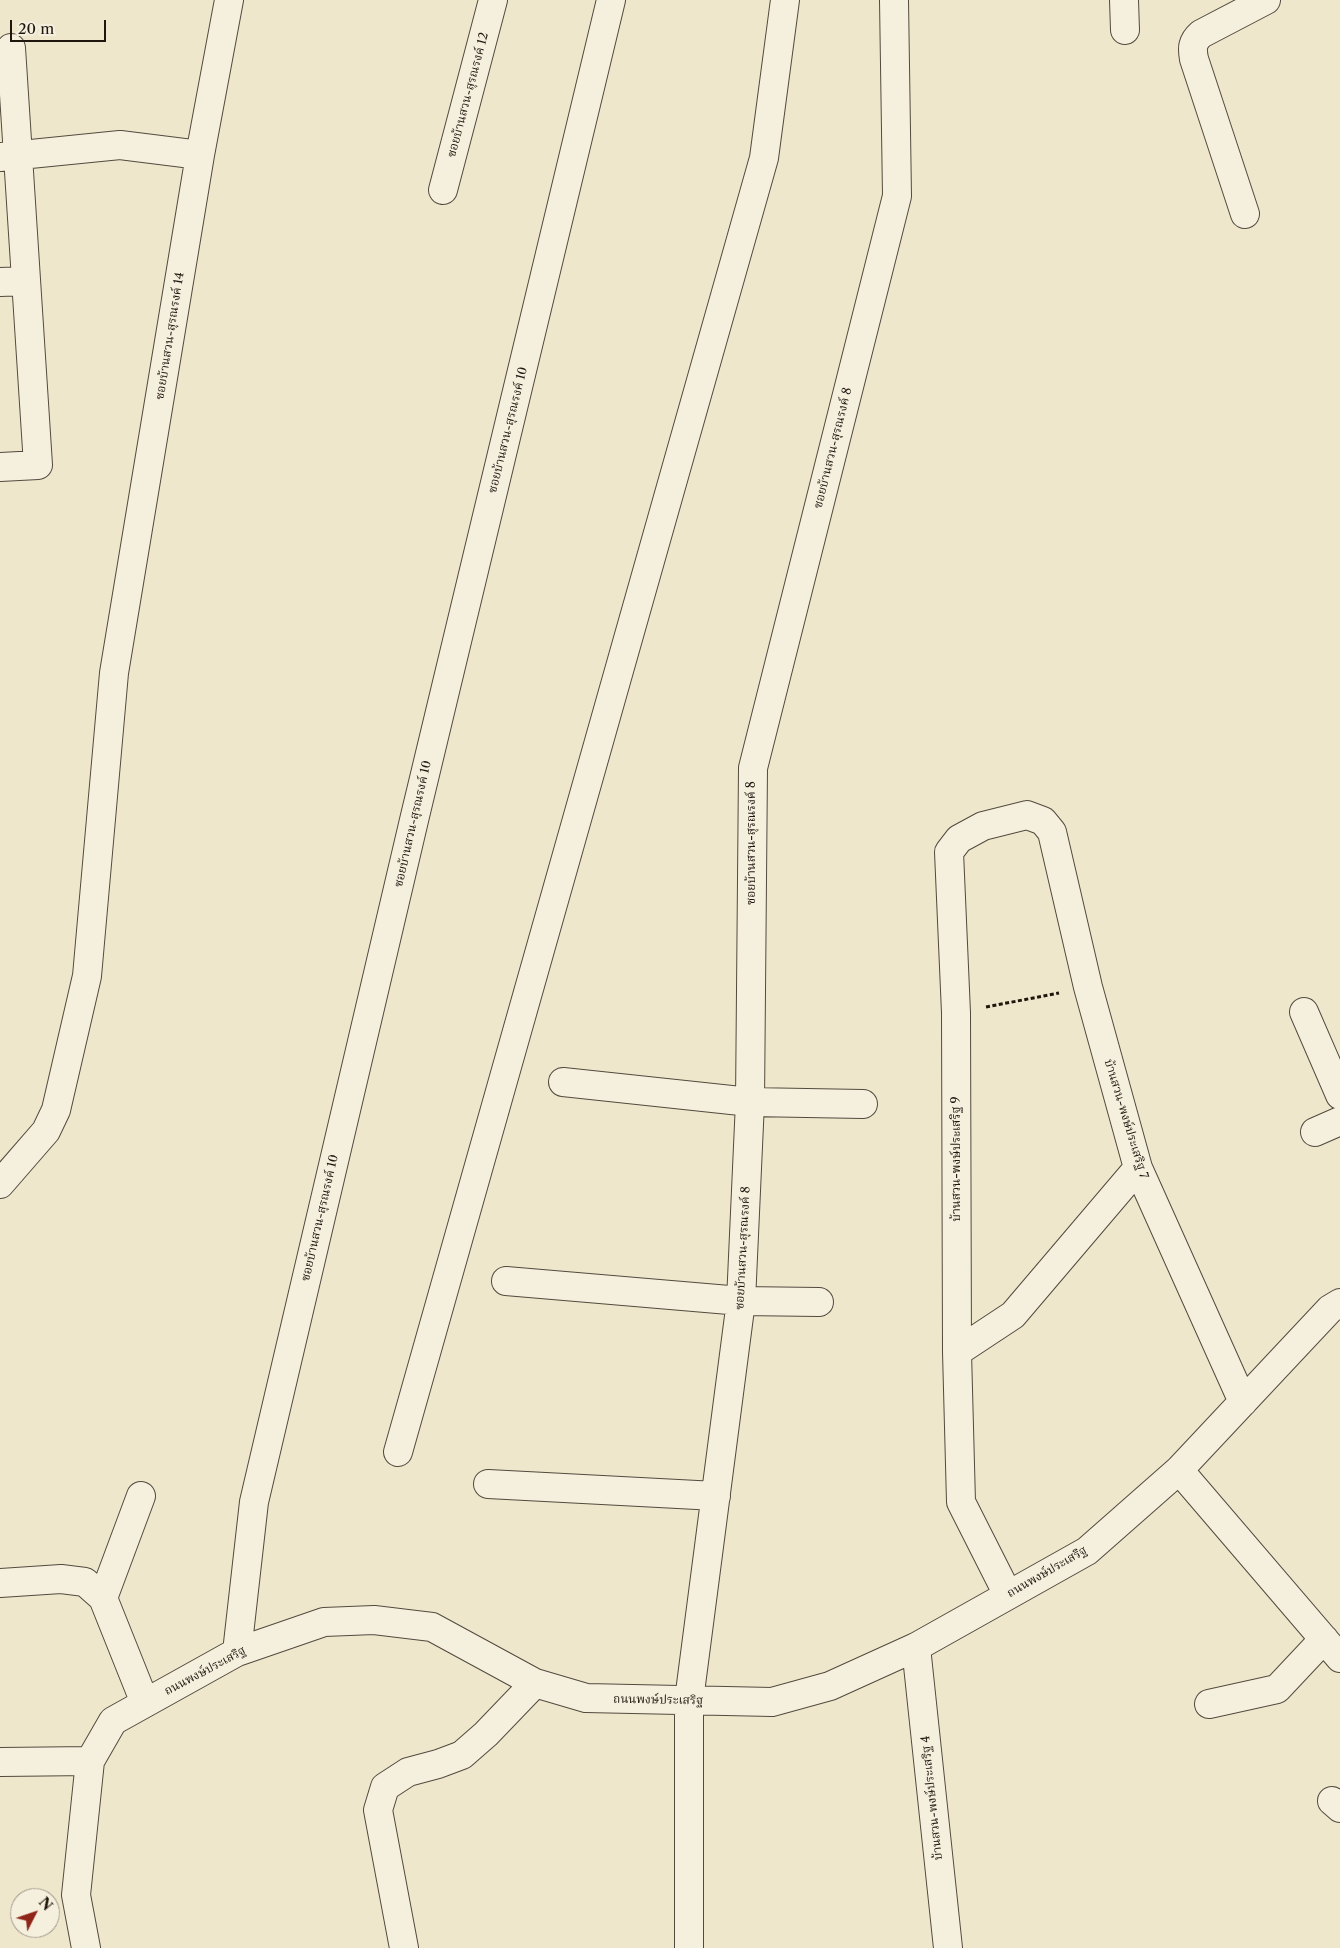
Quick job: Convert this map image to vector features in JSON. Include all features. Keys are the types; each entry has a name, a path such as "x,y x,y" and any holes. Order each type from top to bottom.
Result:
{"street":[{"name":"ซอยบ้านสวน-สุรณรงค์ 14","path":"0,1184 46,1131 56,1110 87,976 114,673 200,155 229,0"},
{"name":"ซอยบ้านสวน-สุรณรงค์ 12","path":"443,190 493,0"},
{"name":"ซอยบ้านสวน-สุรณรงค์ 10","path":"237,1652 254,1502 415,816 612,0"},
{"path":"398,1452 764,158 785,0"},
{"name":"ซอยบ้านสวน-สุรณรงค์ 8","path":"689,1948 689,1700 740,1302 750,1102 753,768 897,196 894,0"},
{"path":"1124,0 1125,30"},
{"path":"1245,214 1192,48 1195,40 1202,34 1266,0"},
{"path":"0,467 38,465 13,282 9,156 12,48"},
{"path":"9,156 120,145 200,155"},
{"name":"บ้านสวน-พงษ์ประเสริฐ 9","path":"1008,1595 961,1502 956,1013 950,852 960,839 983,826 1027,815 1043,821 1052,832 1057,851"},
{"name":"บ้านสวน-พงษ์ประเสริฐ 7","path":"1057,851 1088,987 1138,1168 1243,1402"},
{"path":"1304,1012 1340,1095"},
{"path":"563,1082 750,1102 863,1104"},
{"path":"1315,1132 1340,1121"},
{"path":"958,1352 1013,1315 1138,1168"},
{"path":"506,1281 740,1302 819,1302"},
{"name":"ถนนพงษ์ประเสริฐ","path":"86,1948 76,1895 90,1761 113,1721 237,1652 324,1622 374,1620 432,1627 535,1683 586,1698 772,1702 830,1686 916,1647 1086,1551 1179,1470 1330,1310 1340,1303"},
{"path":"1179,1470 1332,1648 1277,1689 1210,1704"},
{"path":"488,1484 716,1496"},
{"path":"103,1598 141,1496"},
{"path":"0,1583 60,1580 85,1582 103,1598 145,1703"},
{"name":"บ้านสวน-พงษ์ประเสริฐ 4","path":"916,1647 948,1948"},
{"path":"404,1948 378,1810 385,1787 408,1772 462,1755 486,1734 535,1683"},
{"path":"0,1762 90,1761"}],"path":[{"path":"956,1013 1088,987"}]}
